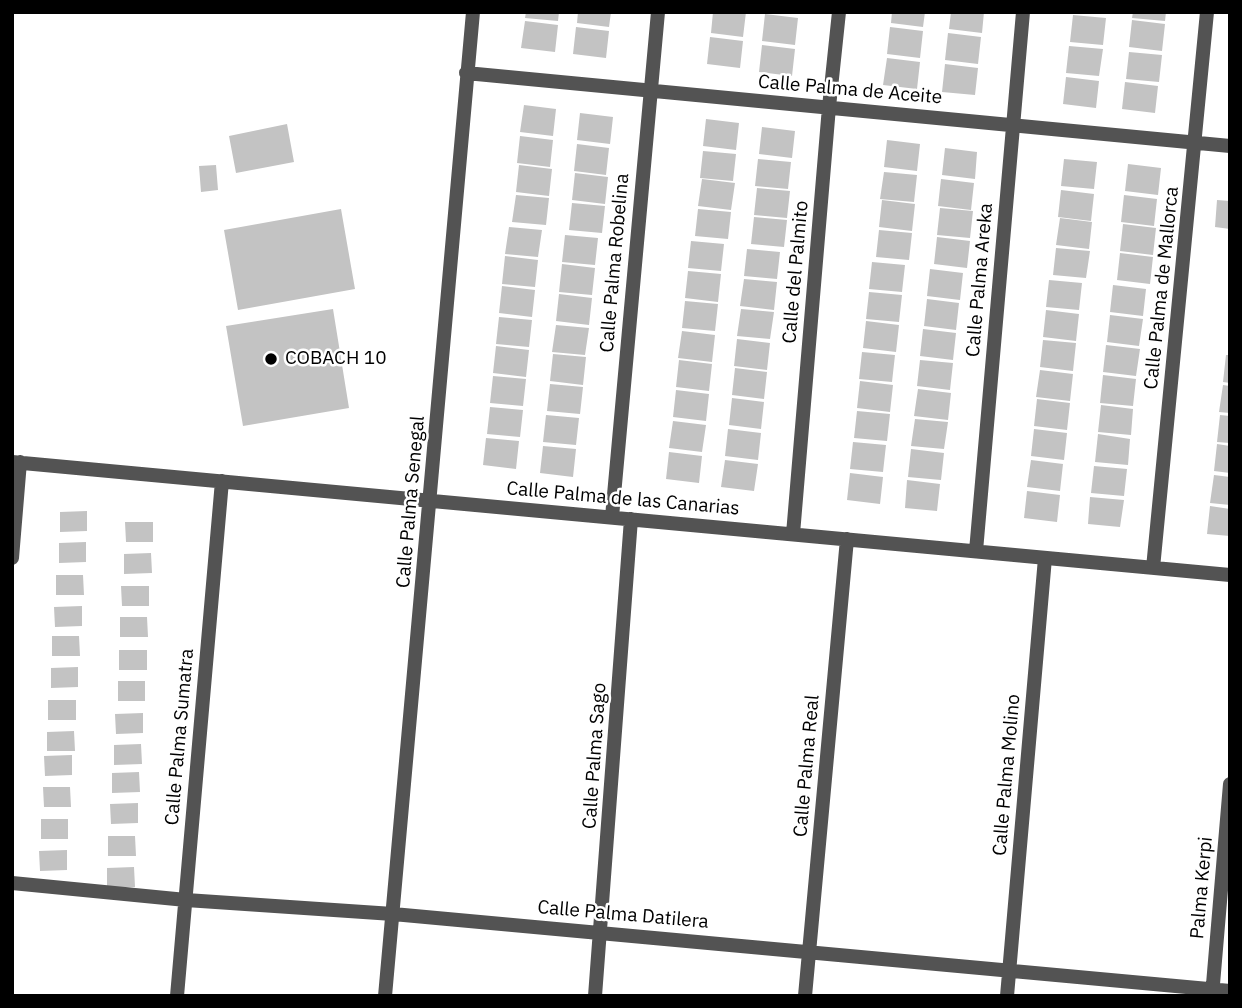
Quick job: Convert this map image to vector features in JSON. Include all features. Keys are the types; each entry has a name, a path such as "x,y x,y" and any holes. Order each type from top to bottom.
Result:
{"street":[{"name":"Calle Palma Senegal","path":"385,996 473,12"},
{"name":"Calle Palma Robelina","path":"612,517 658,12"},
{"name":"Calle del Palmito","path":"793,534 839,12"},
{"name":"Calle Palma Areka","path":"976,551 1023,12"},
{"name":"Calle Palma de Mallorca","path":"1153,568 1207,12"},
{"name":"Calle Palma de Aceite","path":"466,73 1230,146"},
{"name":"Calle Palma de las Canarias","path":"16,462 1230,575"},
{"path":"12,558 16,462"},
{"name":"Calle Palma Sumatra","path":"177,996 222,481"},
{"name":"Calle Palma Sago","path":"596,996 631,519"},
{"name":"Calle Palma Real","path":"805,996 847,539"},
{"name":"Calle Palma Molino","path":"1007,996 1045,558"},
{"name":"Palma Kerpi","path":"1212,992 1230,783"},
{"name":"Calle Palma Datilera","path":"12,883 186,900 393,914 1009,969 1212,992 1230,991"}],"building":[{"path":"526,12 559,12 558,21 525,18"},
{"path":"578,12 611,12 609,27 577,23"},
{"path":"713,12 746,12 743,37 711,33"},
{"path":"892,12 925,12 923,27 891,23"},
{"path":"951,12 984,12 982,33 949,29"},
{"path":"1133,12 1166,12 1165,21 1132,18"},
{"path":"765,14 798,18 795,45 762,41"},
{"path":"1073,15 1106,18 1103,45 1070,42"},
{"path":"1132,20 1165,24 1162,51 1129,47"},
{"path":"525,21 558,25 555,52 521,48"},
{"path":"576,27 609,31 606,58 573,54"},
{"path":"890,27 923,31 920,58 887,54"},
{"path":"948,33 981,37 978,64 945,60"},
{"path":"710,37 743,41 740,68 707,64"},
{"path":"762,45 795,49 792,76 759,72"},
{"path":"1069,46 1103,49 1099,76 1066,73"},
{"path":"1129,52 1162,55 1159,82 1126,79"},
{"path":"887,58 920,62 917,89 883,85"},
{"path":"945,64 978,68 975,95 942,92"},
{"path":"1066,77 1099,81 1096,108 1063,104"},
{"path":"1125,82 1158,86 1155,113 1122,109"},
{"path":"524,105 556,109 553,136 520,132"},
{"path":"580,113 613,117 610,144 577,140"},
{"path":"706,119 739,123 736,150 703,146"},
{"path":"287,124 294,162 236,173 229,136"},
{"path":"762,127 795,131 792,158 759,154"},
{"path":"520,136 553,140 550,167 517,163"},
{"path":"887,140 920,144 917,171 884,167"},
{"path":"577,144 609,148 606,175 574,171"},
{"path":"945,148 977,152 975,179 942,175"},
{"path":"703,151 736,154 733,181 700,178"},
{"path":"758,159 791,162 788,189 755,186"},
{"path":"1064,159 1097,162 1094,189 1061,186"},
{"path":"1128,164 1161,168 1158,195 1125,191"},
{"path":"216,165 218,190 201,192 199,166"},
{"path":"519,165 552,169 549,196 516,192"},
{"path":"884,172 917,175 914,202 880,199"},
{"path":"575,173 608,177 605,204 572,200"},
{"path":"702,179 735,183 731,210 698,206"},
{"path":"941,179 974,183 971,210 938,206"},
{"path":"757,188 790,191 787,218 754,215"},
{"path":"1061,190 1094,194 1091,221 1058,217"},
{"path":"516,195 549,198 546,225 512,222"},
{"path":"1124,195 1157,199 1154,226 1121,222"},
{"path":"882,200 915,204 912,231 879,227"},
{"path":"1217,200 1230,201 1230,229 1215,227"},
{"path":"572,203 605,206 602,233 569,230"},
{"path":"940,208 973,211 970,238 937,235"},
{"path":"341,209 355,289 238,310 224,230"},
{"path":"698,209 731,212 728,239 695,236"},
{"path":"754,217 787,220 784,247 751,244"},
{"path":"1060,218 1092,222 1089,249 1056,245"},
{"path":"1123,224 1156,228 1153,255 1120,251"},
{"path":"509,227 542,230 538,257 505,254"},
{"path":"879,230 912,233 909,260 876,257"},
{"path":"565,235 598,238 595,265 562,262"},
{"path":"937,237 970,241 967,268 934,264"},
{"path":"691,241 724,244 721,271 688,268"},
{"path":"1056,248 1090,251 1086,278 1053,275"},
{"path":"747,249 780,252 777,279 744,276"},
{"path":"1120,253 1153,257 1150,284 1117,280"},
{"path":"505,256 538,260 535,287 502,284"},
{"path":"872,262 905,265 902,292 869,289"},
{"path":"562,264 595,268 592,295 559,292"},
{"path":"930,269 963,273 960,300 927,296"},
{"path":"688,271 721,274 718,302 685,298"},
{"path":"744,279 777,282 774,310 740,306"},
{"path":"1049,280 1082,283 1079,310 1046,307"},
{"path":"1113,285 1146,289 1143,316 1110,312"},
{"path":"502,286 535,290 532,317 499,313"},
{"path":"869,292 902,295 899,322 866,319"},
{"path":"559,294 592,298 589,325 556,321"},
{"path":"927,299 959,303 956,330 924,326"},
{"path":"685,301 718,304 715,331 682,328"},
{"name":"COBACH 10","path":"333,309 349,408 243,426 226,326"},
{"path":"741,309 774,312 770,339 737,336"},
{"path":"1046,310 1079,314 1076,341 1043,337"},
{"path":"1110,315 1143,319 1139,346 1107,342"},
{"path":"499,317 532,320 529,347 496,344"},
{"path":"866,321 899,325 896,352 863,348"},
{"path":"556,325 589,328 585,355 552,352"},
{"path":"923,329 956,333 953,360 920,356"},
{"path":"682,331 715,335 712,362 678,358"},
{"path":"737,339 770,343 767,370 734,366"},
{"path":"1043,340 1076,343 1073,371 1040,367"},
{"path":"1106,345 1140,349 1136,376 1103,372"},
{"path":"496,346 529,350 526,377 493,373"},
{"path":"862,352 895,355 892,382 859,379"},
{"path":"553,354 586,357 583,385 550,381"},
{"path":"1226,355 1230,355 1230,383 1223,382"},
{"path":"679,360 712,364 709,391 676,387"},
{"path":"920,360 953,363 950,390 917,386"},
{"path":"735,368 767,372 764,399 732,395"},
{"path":"1040,370 1073,374 1070,401 1036,397"},
{"path":"1103,375 1136,379 1133,406 1100,403"},
{"path":"493,376 526,379 523,406 490,403"},
{"path":"860,381 893,385 890,412 857,408"},
{"path":"550,384 583,387 580,414 547,411"},
{"path":"1223,385 1230,386 1230,413 1219,412"},
{"path":"918,389 951,393 948,420 914,416"},
{"path":"676,390 709,394 706,421 673,417"},
{"path":"732,398 764,402 761,429 729,425"},
{"path":"1037,399 1070,403 1067,430 1034,426"},
{"path":"1101,405 1133,409 1131,435 1098,432"},
{"path":"490,407 523,410 520,437 487,434"},
{"path":"857,411 890,414 887,441 854,438"},
{"path":"546,415 579,418 576,445 543,442"},
{"path":"1220,415 1230,416 1230,443 1217,442"},
{"path":"915,419 948,422 944,449 911,446"},
{"path":"673,421 706,425 702,452 669,448"},
{"path":"728,429 761,433 758,460 725,456"},
{"path":"1034,429 1067,433 1064,460 1031,456"},
{"path":"1098,434 1130,439 1128,465 1095,462"},
{"path":"486,438 519,441 516,469 483,465"},
{"path":"853,442 886,445 883,472 850,469"},
{"path":"1217,444 1230,446 1230,473 1214,471"},
{"path":"543,446 576,449 573,477 540,473"},
{"path":"911,449 944,453 941,480 908,477"},
{"path":"669,452 702,456 699,483 666,479"},
{"path":"725,460 758,464 754,491 721,487"},
{"path":"1031,460 1063,464 1060,491 1027,487"},
{"path":"1094,466 1127,469 1124,496 1091,493"},
{"path":"850,473 883,477 880,504 847,500"},
{"path":"1214,475 1230,477 1230,505 1210,503"},
{"path":"907,480 940,484 937,511 905,508"},
{"path":"1027,491 1060,495 1057,522 1024,518"},
{"path":"1090,497 1124,500 1120,527 1088,524"},
{"path":"1210,506 1230,509 1230,536 1207,534"},
{"path":"87,511 87,531 60,532 60,512"},
{"path":"125,522 153,522 153,542 126,542"},
{"path":"86,542 86,562 59,563 59,543"},
{"path":"151,553 152,573 124,574 124,554"},
{"path":"56,575 83,575 84,595 56,595"},
{"path":"121,586 149,586 149,606 122,606"},
{"path":"82,606 82,626 55,627 54,607"},
{"path":"120,617 147,617 148,637 120,637"},
{"path":"52,636 79,636 80,656 52,656"},
{"path":"119,650 147,650 147,670 119,670"},
{"path":"78,667 78,687 51,688 51,668"},
{"path":"118,681 145,681 145,701 118,701"},
{"path":"48,700 76,700 76,720 48,720"},
{"path":"143,713 143,733 116,734 115,714"},
{"path":"74,731 75,751 47,751 47,732"},
{"path":"141,744 142,764 114,765 114,745"},
{"path":"72,755 72,775 45,776 44,756"},
{"path":"139,772 140,792 112,793 112,773"},
{"path":"43,787 70,787 71,807 44,807"},
{"path":"138,803 138,823 111,824 110,804"},
{"path":"41,819 68,819 68,839 41,839"},
{"path":"108,836 135,836 136,856 108,856"},
{"path":"67,850 67,870 40,871 39,851"},
{"path":"134,867 135,887 107,888 107,868"}],"place":[{"name":"COBACH 10","path":"271,359"}]}
